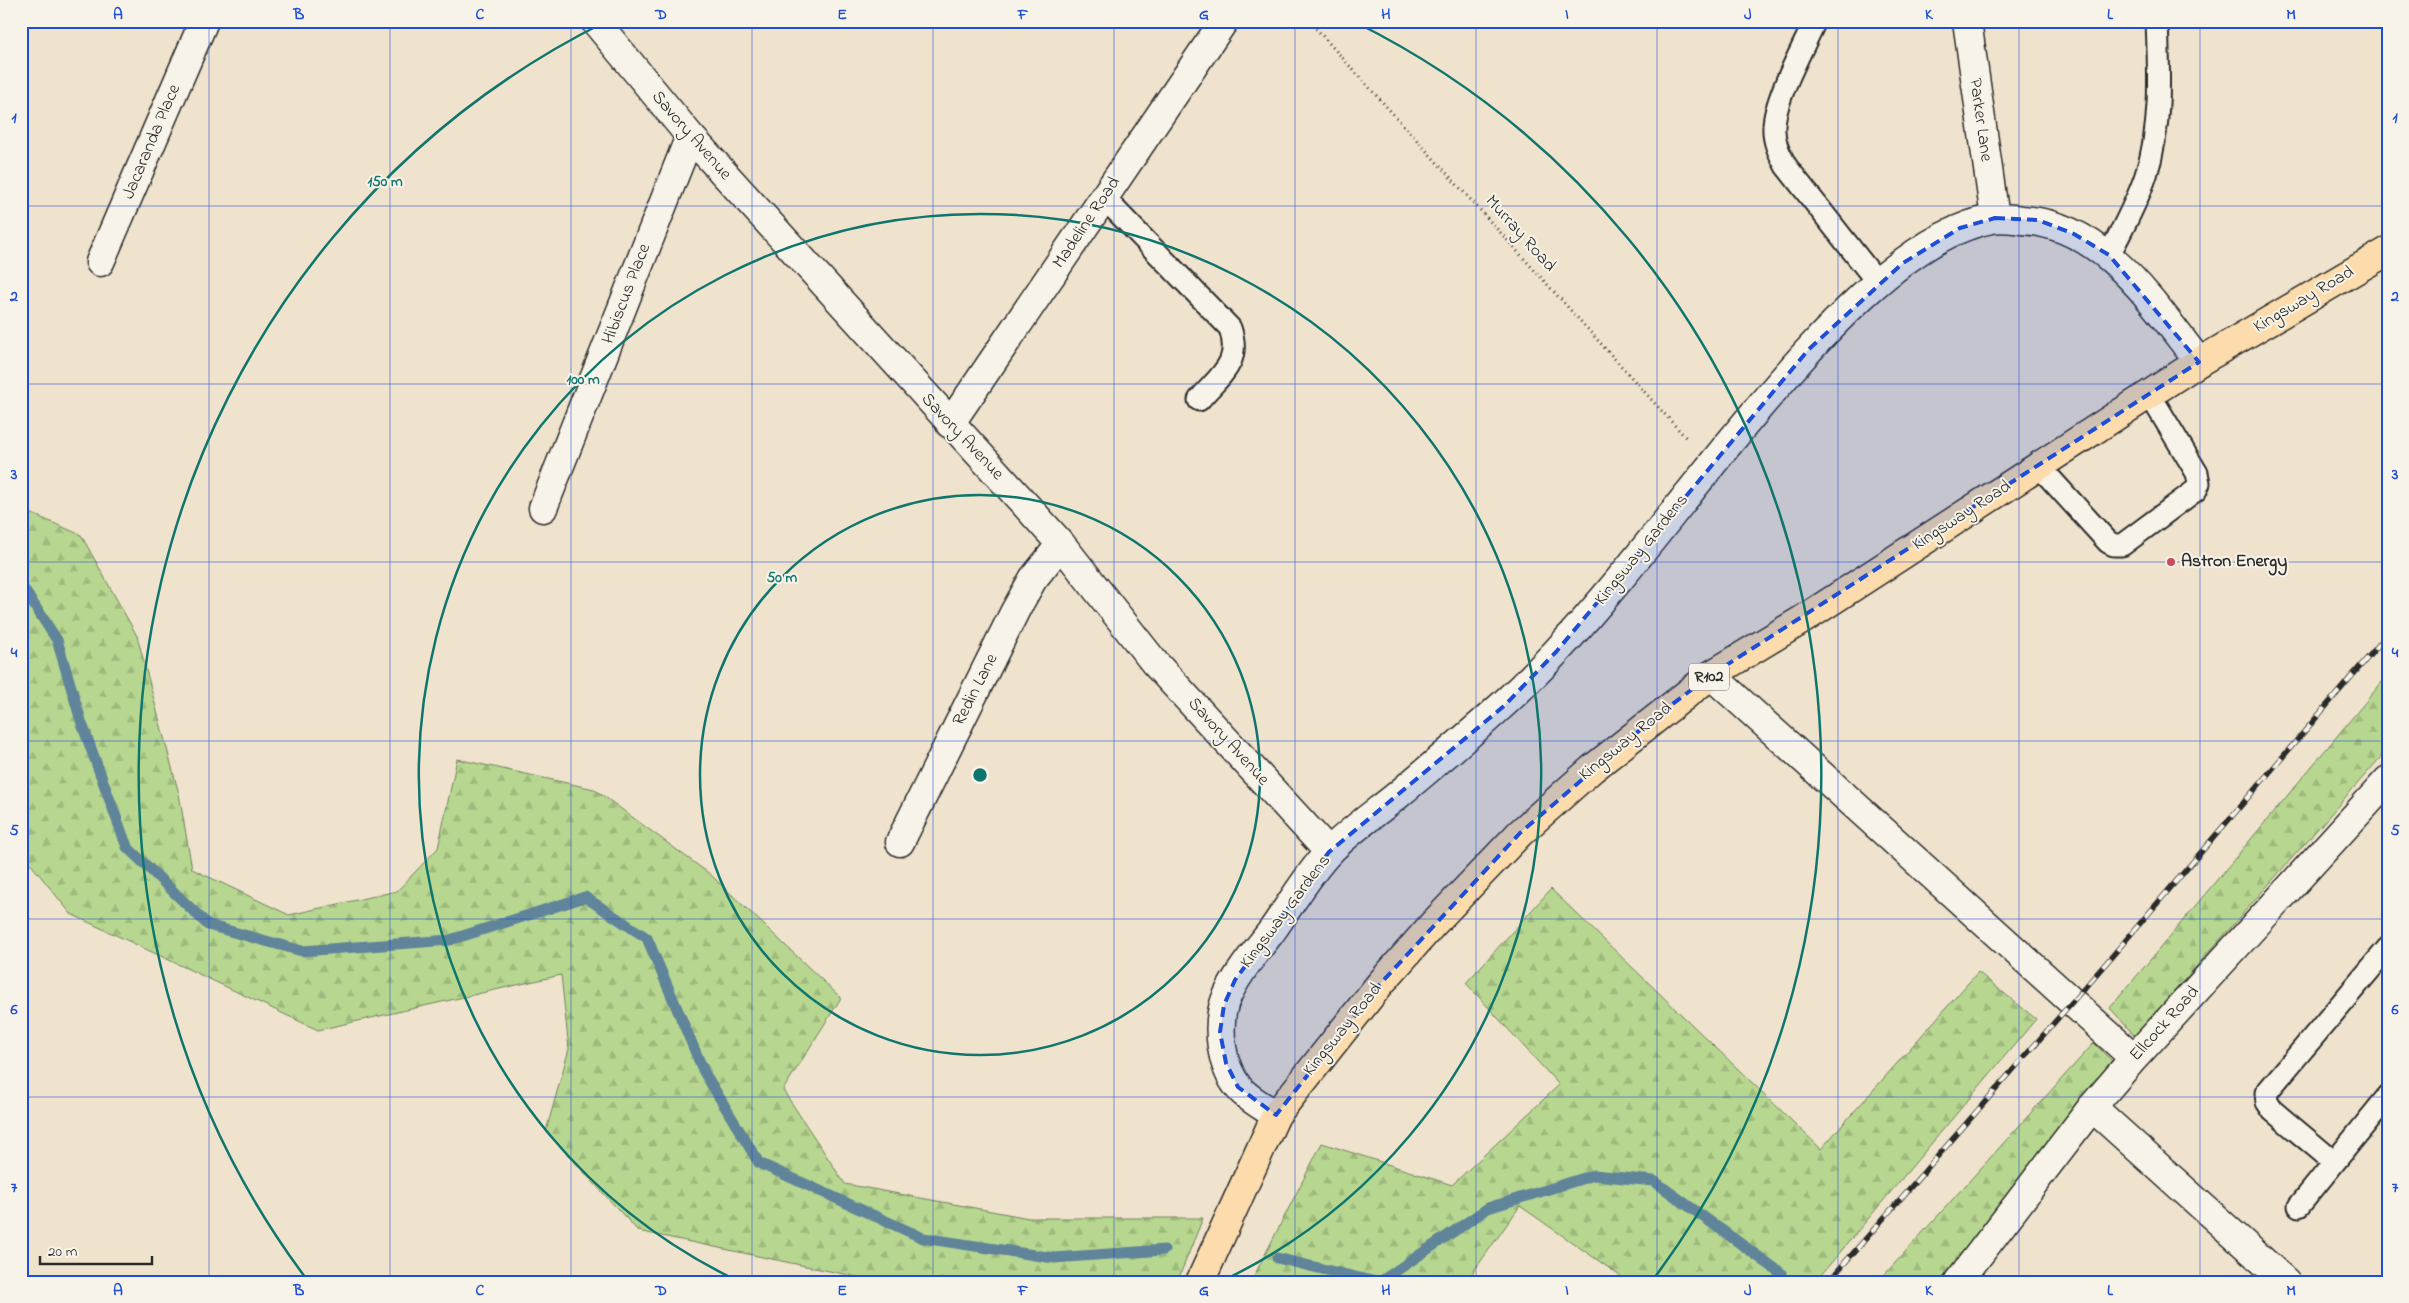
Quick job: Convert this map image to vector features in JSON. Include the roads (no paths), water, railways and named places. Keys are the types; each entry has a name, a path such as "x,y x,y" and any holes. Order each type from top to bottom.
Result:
{"main road":[{"name":"Kingsway Road","path":"1200,1282 1276,1115 1380,984 1433,924 1520,833 1592,769 1654,718 1711,676 1802,620 2199,362 2388,251"}],"street":[{"name":"Jacaranda Place","path":"100,262 204,21"},
{"name":"Savory Avenue","path":"595,21 690,136 1061,544 1154,662 1329,852"},
{"name":"Madeline Road","path":"950,424 1224,21"},
{"name":"Parker Lane","path":"1967,21 1995,218"},
{"name":"Hibiscus Place","path":"544,508 690,136"},
{"name":"Kingsway Gardens","path":"1276,1115 1238,1087 1226,1063 1220,1032 1224,1005 1235,980 1329,852 1504,706 1596,607 1809,348 1878,283 1937,240 1960,228 1995,218 2038,220 2074,234 2109,255 2151,300 2199,362"},
{"name":"Redin Lane","path":"900,842 1015,612 1033,579 1061,544"},
{"path":"1711,676 2134,1058"},
{"name":"Ellcock Road","path":"1958,1282 2092,1107 2134,1058 2388,780"},
{"path":"2092,1107 2286,1282"}],"lane":[{"path":"1815,21 1776,108 1773,126 1775,144 1786,166 1878,283"},
{"path":"2109,255 2140,189 2153,147 2160,78 2157,21"},
{"path":"1104,198 1230,328 1235,350 1231,361 1199,400"},
{"path":"2039,466 2108,542 2114,545 2122,545 2196,490 2199,483 2197,473 2150,394"},
{"path":"2334,1162 2273,1111 2267,1102 2266,1093 2388,948"},
{"path":"2299,1206 2388,1096"}],"waterway":[{"path":"21,585 57,640 82,724 127,847 208,925 302,951 450,940 585,897 647,938 704,1072 759,1163 923,1238 1054,1258 1164,1250"},
{"path":"1380,1282 1488,1208 1594,1175 1654,1181 1781,1273"},
{"path":"1277,1258 1376,1282"}],"railway":[{"path":"1828,1282 2107,962 2388,634"}],"place":[{"name":"Astron Energy","path":"2171,562"}]}
